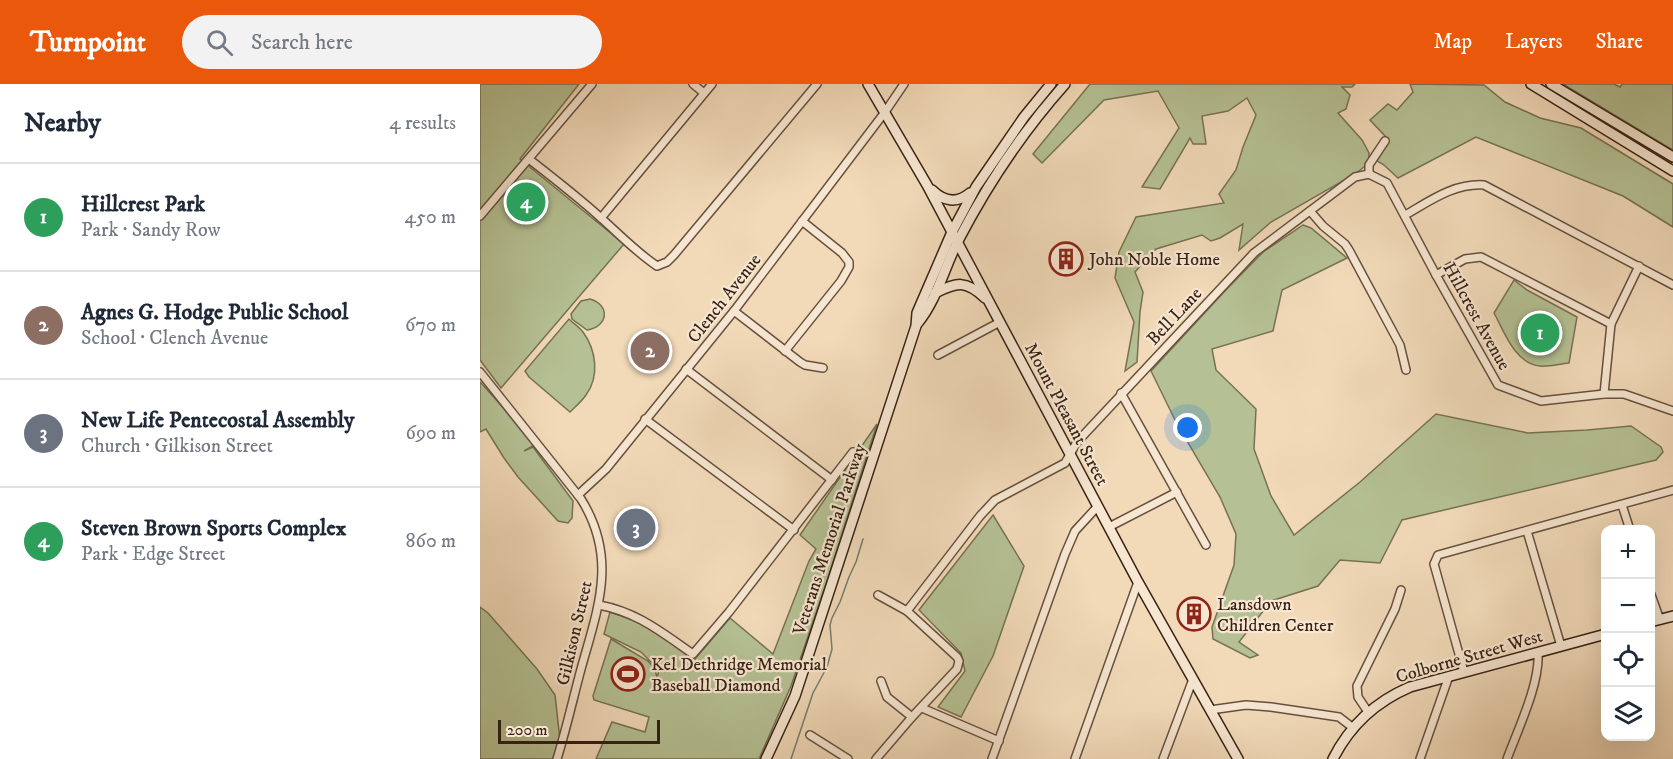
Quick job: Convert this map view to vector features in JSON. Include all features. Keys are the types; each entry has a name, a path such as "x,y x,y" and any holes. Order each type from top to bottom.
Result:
{"main road":[{"name":"Mount Pleasant Street","path":"868,84 927,185 1108,527 1238,759"},
{"name":"Veterans Memorial Parkway","path":"766,759 795,696 918,313 952,232 976,187 1024,117 1051,84"},
{"name":"Veterans Memorial Parkway","path":"915,326 927,312 958,242 984,195 1034,121 1065,84"},
{"path":"1532,84 1673,171"},
{"path":"1551,84 1673,157"},
{"path":"927,185 936,194 950,200 962,198 976,187"},
{"path":"935,293 951,285 959,284 976,290 989,302"},
{"path":"1655,621 1673,616"},
{"name":"Colborne Street West","path":"1333,759 1352,727 1368,712 1396,693 1410,687 1601,635"}],"street":[{"path":"480,216 592,84"},
{"path":"693,84 704,93"},
{"path":"601,218 712,84"},
{"path":"529,159 601,218 628,245 646,259 661,266 674,255 817,84"},
{"name":"Clench Avenue","path":"578,495 606,469 734,311 904,84"},
{"path":"1369,174 1368,167 1385,141"},
{"name":"Bell Lane","path":"907,611 980,516 995,500 1065,463 1077,442 1121,393 1254,253 1355,177 1369,174"},
{"name":"Hillcrest Avenue","path":"1369,174 1387,183 1498,385 1541,401 1624,394 1673,411"},
{"path":"1405,215 1454,188 1473,184 1485,185 1673,285"},
{"path":"1310,211 1349,250 1400,345 1406,370"},
{"path":"785,351 841,281 849,267 849,262 842,253 802,221"},
{"path":"1436,275 1465,259 1480,257 1611,324"},
{"path":"1604,394 1611,324 1638,266"},
{"path":"734,311 805,365 823,368"},
{"path":"938,355 1000,322"},
{"path":"686,369 832,480"},
{"name":"Gilkison Street","path":"480,372 578,495 593,522 601,550 603,573 599,605 557,759"},
{"path":"1121,393 1206,545"},
{"path":"645,419 795,530"},
{"path":"599,605 636,616 693,654 795,530 853,452"},
{"path":"1464,672 1434,564 1438,555 1673,490"},
{"path":"1108,527 1178,492"},
{"path":"1622,505 1628,525"},
{"path":"992,759 1065,554 1075,531 1098,506"},
{"path":"1527,531 1561,646"},
{"path":"1075,759 1138,582"},
{"path":"1368,712 1358,697 1357,686 1395,609 1401,590"},
{"path":"876,759 957,669 959,661 907,611 878,595"},
{"path":"1507,759 1529,698 1538,666 1538,653"},
{"path":"1420,759 1449,676"},
{"path":"1163,759 1192,679"},
{"path":"881,681 887,698 912,717"},
{"path":"1210,710 1246,705 1271,707 1335,716 1352,727"},
{"path":"922,708 999,741"},
{"path":"810,735 848,759"}],"green space":[{"path":"480,84 579,84 520,159 624,244 501,388 480,360"},
{"path":"1090,84 1355,84 1352,87 1342,87 1350,95 1346,109 1338,113 1362,140 1369,153 1369,163 1355,174 1271,222 1239,250 1243,224 1211,241 1202,235 1156,249 1135,272 1143,292 1137,362 1125,371 1134,322 1115,278 1119,252 1136,217 1224,203 1219,194 1236,170 1256,115 1247,98 1228,111 1202,116 1206,144 1193,144 1190,138 1160,189 1142,187 1179,128 1158,91 1104,100 1042,163 1033,154"},
{"path":"1410,84 1484,85 1505,102 1540,118 1581,128 1673,184 1673,227 1623,196 1476,137 1398,178 1374,159 1385,136 1370,120 1388,104 1397,110 1413,92"},
{"path":"1563,84 1614,84 1620,87 1622,84 1673,84 1673,150"},
{"path":"1303,225 1311,228 1347,258 1282,290 1273,331 1212,349 1216,370 1256,409 1254,449 1271,496 1294,535 1360,482 1436,414 1528,433 1631,426 1661,447 1663,452 1656,460 1402,520 1380,563 1340,560 1318,586 1271,601 1239,642 1258,655 1250,658 1213,639 1212,627 1234,565 1236,534 1220,497 1177,424 1151,371 1263,252"},
{"path":"1514,280 1527,290 1577,317 1569,363 1543,366 1531,364 1511,346 1494,313"},
{"path":"590,299 601,306 604,316 599,325 587,330 572,319 571,314 581,301"},
{"path":"569,319 587,339 595,363 590,388 570,412 525,371"},
{"path":"480,382 536,444 524,451 533,447 573,501 572,518 568,523 558,521 518,477 486,429 480,432"},
{"path":"877,424 791,686 759,759 596,759 612,722 645,732 649,717 594,700 593,696 611,639 648,661 655,669 657,678 659,670 641,652 604,634 610,612 641,623 695,659 730,618 773,654 809,561 816,549 800,535"},
{"path":"993,515 1024,566 993,656 961,717 938,707 965,671 961,653 919,610"},
{"path":"480,607 488,613 537,669 555,695 560,740 557,759 480,759"}],"waterway":[{"path":"791,759 813,693 827,667 832,649 830,625 863,539"}],"place":[{"name":"Steven Brown Sports Complex","path":"526,202"},
{"name":"John Noble Home","path":"1066,259"},
{"name":"Hillcrest Park","path":"1540,333"},
{"name":"Agnes G. Hodge Public School","path":"650,351"},
{"name":"New Life Pentecostal Assembly","path":"636,528"},
{"name":"Lansdown Children Center","path":"1194,614"},
{"name":"Kel Dethridge Memorial Baseball Diamond","path":"628,674"}]}
